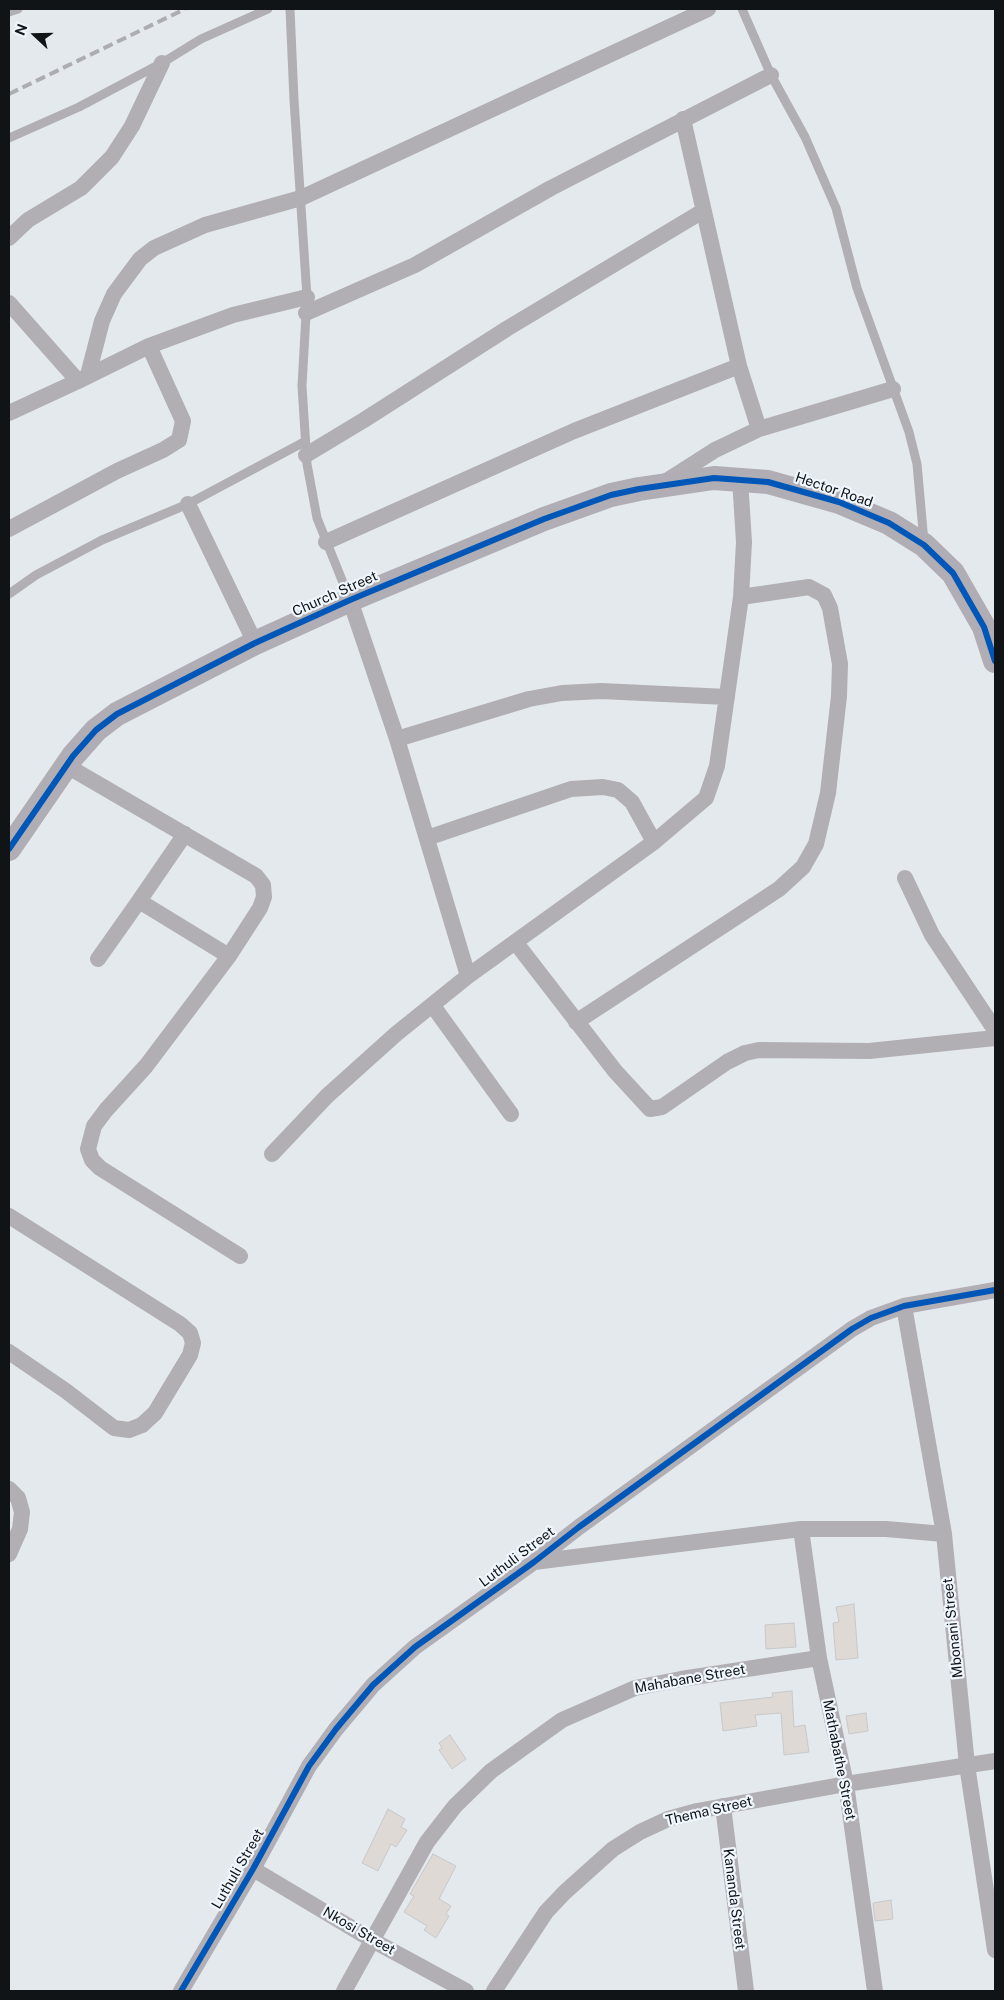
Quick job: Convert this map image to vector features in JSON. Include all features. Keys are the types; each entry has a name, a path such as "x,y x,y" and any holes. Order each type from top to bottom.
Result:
{"street":[{"path":"83,378 102,322 114,294 140,258 154,248 205,225 301,198 708,9"},
{"path":"9,238 28,220 81,188 112,157 132,126 162,63"},
{"path":"9,414 149,346 233,315 306,305 415,265 542,193 683,118 771,75"},
{"path":"683,118 739,366 759,429"},
{"path":"305,448 364,420 524,318 703,211"},
{"path":"9,303 83,378"},
{"path":"9,529 179,440 183,422 149,346"},
{"path":"326,542 519,455 739,366"},
{"path":"661,485 715,450 759,429 892,389"},
{"path":"272,1154 327,1096 362,1063 468,976 654,842 701,803 710,791 717,766 741,596 744,542 740,479"},
{"name":"Hector Road","path":"740,479 768,482 839,502 890,523 924,545 953,573 969,598 984,627 995,661"},
{"name":"Church Street","path":"9,849 88,738 117,714 255,643 350,600 568,510 611,495 695,480 740,479"},
{"path":"188,504 255,643"},
{"path":"576,1022 779,889 804,868 816,844 828,793 839,696 840,664 830,608 824,596 809,587 741,596"},
{"path":"350,600 396,739 468,976"},
{"path":"396,739 529,699 562,693 601,691 727,697"},
{"path":"67,766 256,876 263,885 264,897 260,908 229,956 146,1066 94,1126 88,1149 92,1160 100,1168 240,1256"},
{"path":"427,838 571,789 592,786 610,788 628,797 636,807 654,842"},
{"path":"98,959 185,834"},
{"path":"905,878 932,935 995,1030"},
{"path":"139,901 229,956"},
{"path":"516,943 576,1022 639,1099 645,1106 656,1109 727,1062 744,1053 759,1050 869,1051 995,1038"},
{"path":"433,1006 511,1114"},
{"path":"9,1216 180,1324 190,1333 193,1343 190,1355 155,1413 142,1425 128,1430 114,1428 66,1391 9,1352"},
{"name":"Luthuli Street","path":"181,1991 253,1869 309,1766 336,1729 373,1685 415,1646 534,1562 579,1527 852,1329 871,1318 904,1306 995,1290"},
{"name":"Mbonani Street","path":"904,1306 944,1534 967,1765 995,1950"},
{"path":"9,1489 18,1498 22,1512 20,1529 9,1554"},
{"path":"534,1562 801,1529 886,1529 944,1534"},
{"name":"Mathabathe Street","path":"801,1529 819,1658 846,1784 875,1991"},
{"name":"Mahabane Street","path":"344,1991 427,1842 455,1806 491,1771 562,1720 635,1688 819,1658"},
{"name":"Thema Street","path":"494,1991 546,1912 613,1849 640,1832 668,1819 723,1806 846,1784 995,1761"},
{"name":"Kananda Street","path":"723,1806 746,1991"},
{"name":"Nkosi Street","path":"253,1869 372,1940 466,1991"}],"lane":[{"path":"9,12 18,9"},
{"path":"9,138 79,107 162,63 201,39 268,9"},
{"path":"290,9 306,305 302,386 305,448 317,518 350,600"},
{"path":"742,9 771,75 809,144 836,208 858,288 892,389 909,432 917,464 924,545"},
{"path":"9,594 36,575 102,540 188,504 305,448"}],"building":[{"path":"854,1604 858,1658 836,1660 833,1623 839,1622 836,1607"},
{"path":"794,1623 796,1647 766,1649 765,1625"},
{"path":"792,1691 794,1727 805,1725 809,1752 784,1755 781,1713 755,1715 757,1726 723,1731 720,1703 773,1697 772,1693"},
{"path":"866,1713 868,1731 849,1734 846,1716"},
{"path":"450,1735 466,1759 452,1769 439,1750 442,1748 439,1743"},
{"path":"388,1809 405,1819 401,1827 407,1830 396,1847 391,1844 378,1871 362,1863"},
{"path":"433,1854 456,1866 439,1899 451,1906 446,1914 449,1916 436,1938 424,1930 427,1926 404,1912 414,1896 410,1894"},
{"path":"891,1900 893,1919 875,1921 873,1903"}],"railway":[{"path":"9,94 185,9"}],"cycle path":[{"path":"9,849 73,756 96,730 117,714 255,643 350,600 544,519 611,495 639,489 714,478 768,482 839,502 889,523 924,545 953,573 984,627 995,661"},
{"path":"181,1991 253,1869 309,1766 336,1729 373,1685 415,1647 852,1329 871,1318 904,1306 995,1290"}]}
